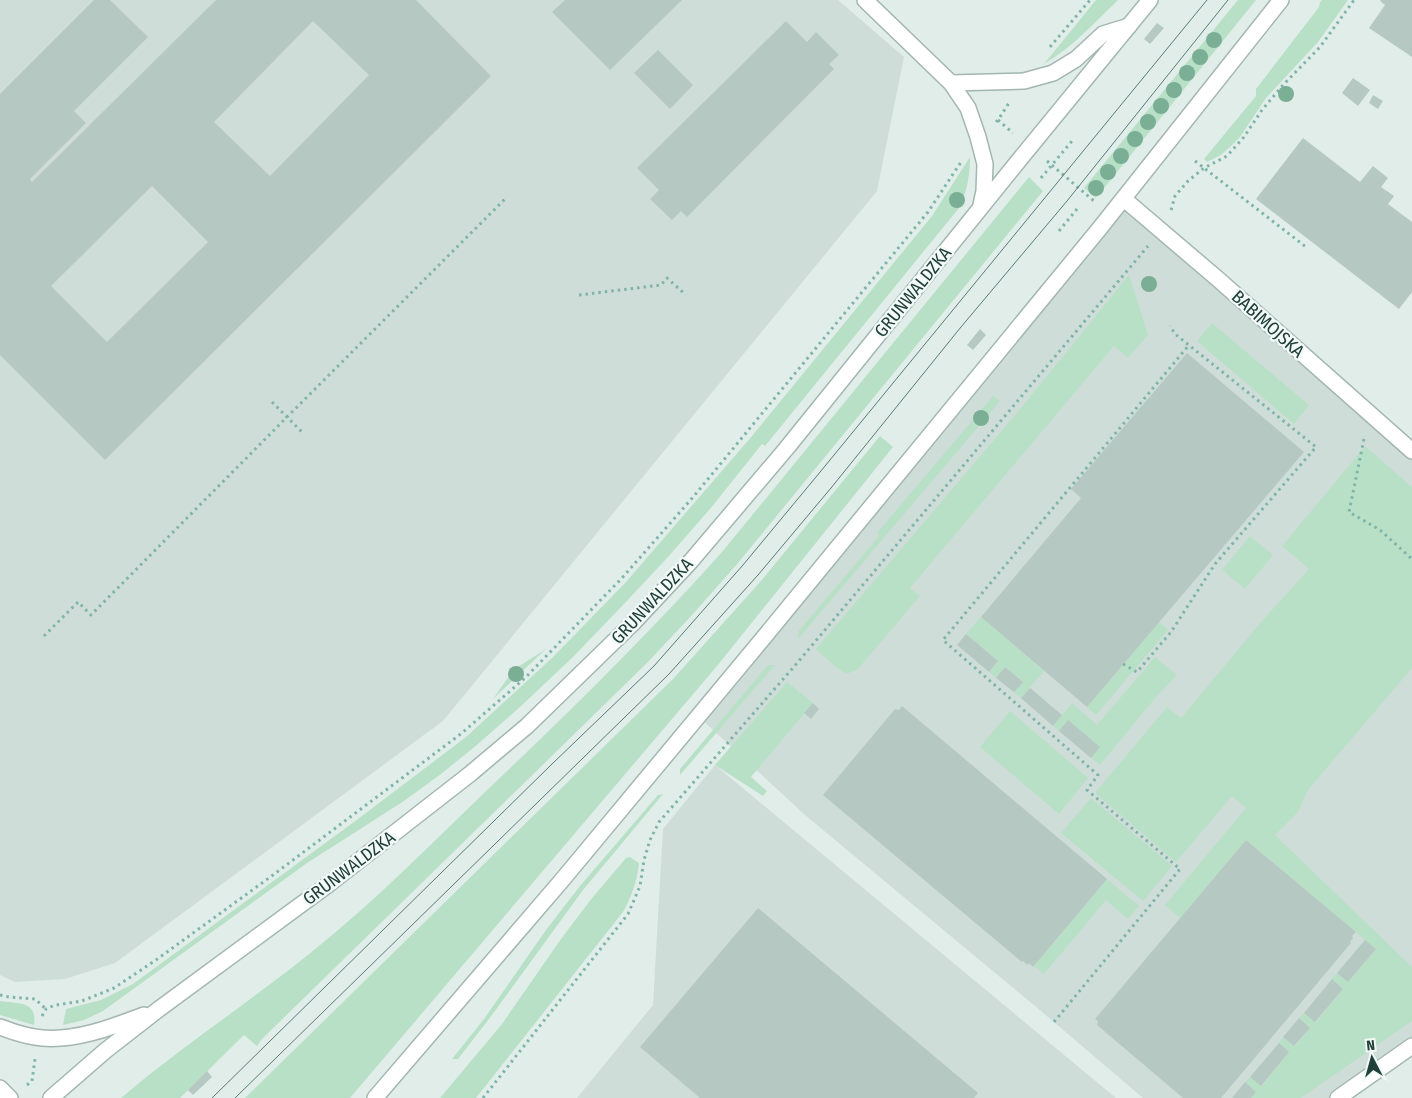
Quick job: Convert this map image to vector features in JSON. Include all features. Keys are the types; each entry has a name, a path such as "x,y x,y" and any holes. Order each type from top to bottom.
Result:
{"street":[{"path":"865,0 951,83 968,108 985,164 984,191 981,206"},
{"name":"GRUNWALDZKA","path":"51,1098 105,1051 159,1008 329,884 437,801 527,726 634,622 690,561 786,449 981,206 1150,0"},
{"path":"375,1098 562,879 765,636 1124,199 1281,0"},
{"path":"951,83 1024,81 1053,73 1076,59 1103,34 1129,26"},
{"name":"BABIMOJSKA","path":"1124,199 1219,280 1412,451"},
{"path":"0,1027 38,1038 61,1038 106,1029 159,1008"},
{"path":"1338,1098 1412,1046"},
{"path":"0,1088 10,1098"}],"path":[{"path":"1046,53 1090,0"},
{"path":"1169,214 1175,196 1188,181 1204,168 1227,156 1244,138 1262,110 1283,84 1320,47 1354,0"},
{"path":"998,120 1110,216"},
{"path":"1041,178 1072,141"},
{"path":"41,1018 46,1009 56,1005 82,1001 114,988 149,965 273,875 462,733 524,678 622,578 700,489 928,212 964,157"},
{"path":"1195,161 1306,247"},
{"path":"44,636 78,602 91,615 506,198"},
{"path":"1059,230 1076,209"},
{"path":"483,1098 628,914 640,886 648,846 659,822 804,655 1147,247"},
{"path":"579,295 661,285 667,278 686,295"},
{"path":"1123,664 1136,672 1171,632 1215,564 1316,448 1175,334 1170,326"},
{"path":"1054,1022 1180,868 1087,790 1098,775 943,640 1189,345"},
{"path":"272,402 303,433"},
{"path":"1370,413 1349,512 1380,530 1412,559"},
{"path":"0,995 35,999 46,1009"}],"shaded area":[{"path":"0,0 838,0 904,57 877,191 443,721 115,963 65,979 15,982 0,975"},
{"path":"1124,199 1412,451 1412,1046 1338,1098 1143,1098 805,815 698,716"},
{"path":"715,765 1116,1098 577,1098 653,1005 663,829"}],"green space":[{"path":"1096,0 1118,0 1074,42 1044,64"},
{"path":"1238,0 1256,0 1096,198 1084,188"},
{"path":"1322,0 1348,0 1318,42 1266,98 1240,137 1221,155 1207,162 1204,159 1256,96 1256,89 1319,7"},
{"path":"970,157 968,184 959,208 765,446 762,444 710,509 668,557 573,657 478,744 404,801 307,863 103,1011 84,1020 63,1025 66,1009 101,1000 133,984 358,819 466,737 553,657 626,582 752,436 932,216"},
{"path":"1029,177 1043,191 738,563 647,663 257,1046 244,1035 180,1098 121,1098 171,1058 275,981 345,924 404,870 634,646 722,552"},
{"path":"1129,275 1148,335 1128,358 1114,346 910,588 920,596 858,669 846,673 839,669 816,649 1016,414"},
{"path":"1212,323 1309,405 1294,424 1197,341"},
{"path":"993,396 1000,401 798,639 798,632 879,536 877,533"},
{"path":"880,436 893,447 717,666 350,1098 245,1098 673,679 761,581"},
{"path":"1366,447 1412,487 1412,668 1308,790 1298,812 1275,835 1412,967 1412,1021 1301,1098 1251,1098 1256,1092 1245,1082 1250,1077 1262,1086 1289,1052 1279,1043 1283,1037 1295,1046 1310,1028 1299,1018 1304,1013 1316,1022 1343,989 1332,979 1337,973 1348,982 1376,949 1246,840 1180,918 1165,905 1246,808 1232,796 1176,862 1095,793 1167,707 1181,718 1261,622 1309,569 1282,546"},
{"path":"1250,536 1273,555 1245,589 1222,570"},
{"path":"981,617 1044,671 1021,698 1014,692 1022,682 1005,667 996,678 989,672 998,661 966,634"},
{"path":"1159,622 1168,630 1096,715 1087,707"},
{"path":"546,649 493,699 512,672"},
{"path":"1155,657 1177,675 1156,697 1100,765 1091,758 1100,747 1068,721 1059,731 1053,726 1072,703 1097,725"},
{"path":"768,665 775,665 680,775 680,769"},
{"path":"787,682 813,703 751,777 767,791 763,796 715,765"},
{"path":"1010,711 1088,778 1059,814 980,747"},
{"path":"663,794 583,890 458,1059 452,1059 484,1019 546,930 580,886 658,795"},
{"path":"1091,798 1172,866 1143,901 1061,833"},
{"path":"630,857 639,863 634,888 623,912 476,1098 440,1098 502,1024 592,898 626,858"},
{"path":"1107,879 1139,906 1128,919 1106,900 1044,974 1034,966"},
{"path":"0,1001 19,1003 29,1007 33,1011 34,1025 0,1015"}],"building":[{"path":"94,0 110,0 148,37 74,111 86,123 30,179 32,182 216,0 416,0 491,76 105,460 0,355 0,94","holes":["313,21 369,75 270,176 214,122","152,186 208,242 107,342 51,286"]},
{"path":"565,0 682,0 610,70 552,12"},
{"path":"1381,0 1412,0 1412,57 1369,28 1385,5"},
{"path":"786,21 807,42 816,32 839,55 829,64 834,69 687,217 681,211 672,220 650,199 659,190 637,168"},
{"path":"1157,23 1164,28 1150,44 1144,39"},
{"path":"658,50 693,85 670,109 634,73"},
{"path":"1353,78 1370,90 1358,106 1342,93"},
{"path":"1373,95 1383,101 1378,109 1369,103"},
{"path":"1303,138 1360,182 1373,166 1388,178 1381,187 1394,196 1388,204 1412,222 1412,292 1399,309 1256,199"},
{"path":"980,329 986,335 973,350 967,345"},
{"path":"1187,353 1304,452 1087,707 981,617 1081,498 1071,489"},
{"path":"966,634 998,661 989,672 957,645"},
{"path":"1005,667 1023,682 1014,692 996,678"},
{"path":"1030,688 1062,715 1053,726 1021,698"},
{"path":"813,703 819,709 811,719 804,713"},
{"path":"902,706 1107,879 1033,967 1029,963 1028,965 1022,962 823,795 895,709 899,710"},
{"path":"1068,720 1100,747 1091,758 1059,731"},
{"path":"1246,840 1356,932 1352,936 1351,943 1221,1098 1183,1098 1097,1025 1098,1021 1095,1019"},
{"path":"758,908 978,1093 974,1098 700,1098 640,1047"},
{"path":"1365,940 1376,949 1348,982 1337,973"},
{"path":"1332,979 1343,989 1315,1022 1304,1013"},
{"path":"1299,1018 1310,1028 1294,1046 1283,1037"},
{"path":"1279,1043 1289,1052 1261,1086 1250,1077"},
{"path":"207,1071 212,1077 193,1095 188,1090"},
{"path":"1245,1082 1256,1092 1251,1098 1232,1098"}],"tram line":[{"path":"212,1098 654,666 743,565 1207,0"},
{"path":"235,1098 669,674 758,575 831,488 961,327 1067,201 1228,0"}]}
